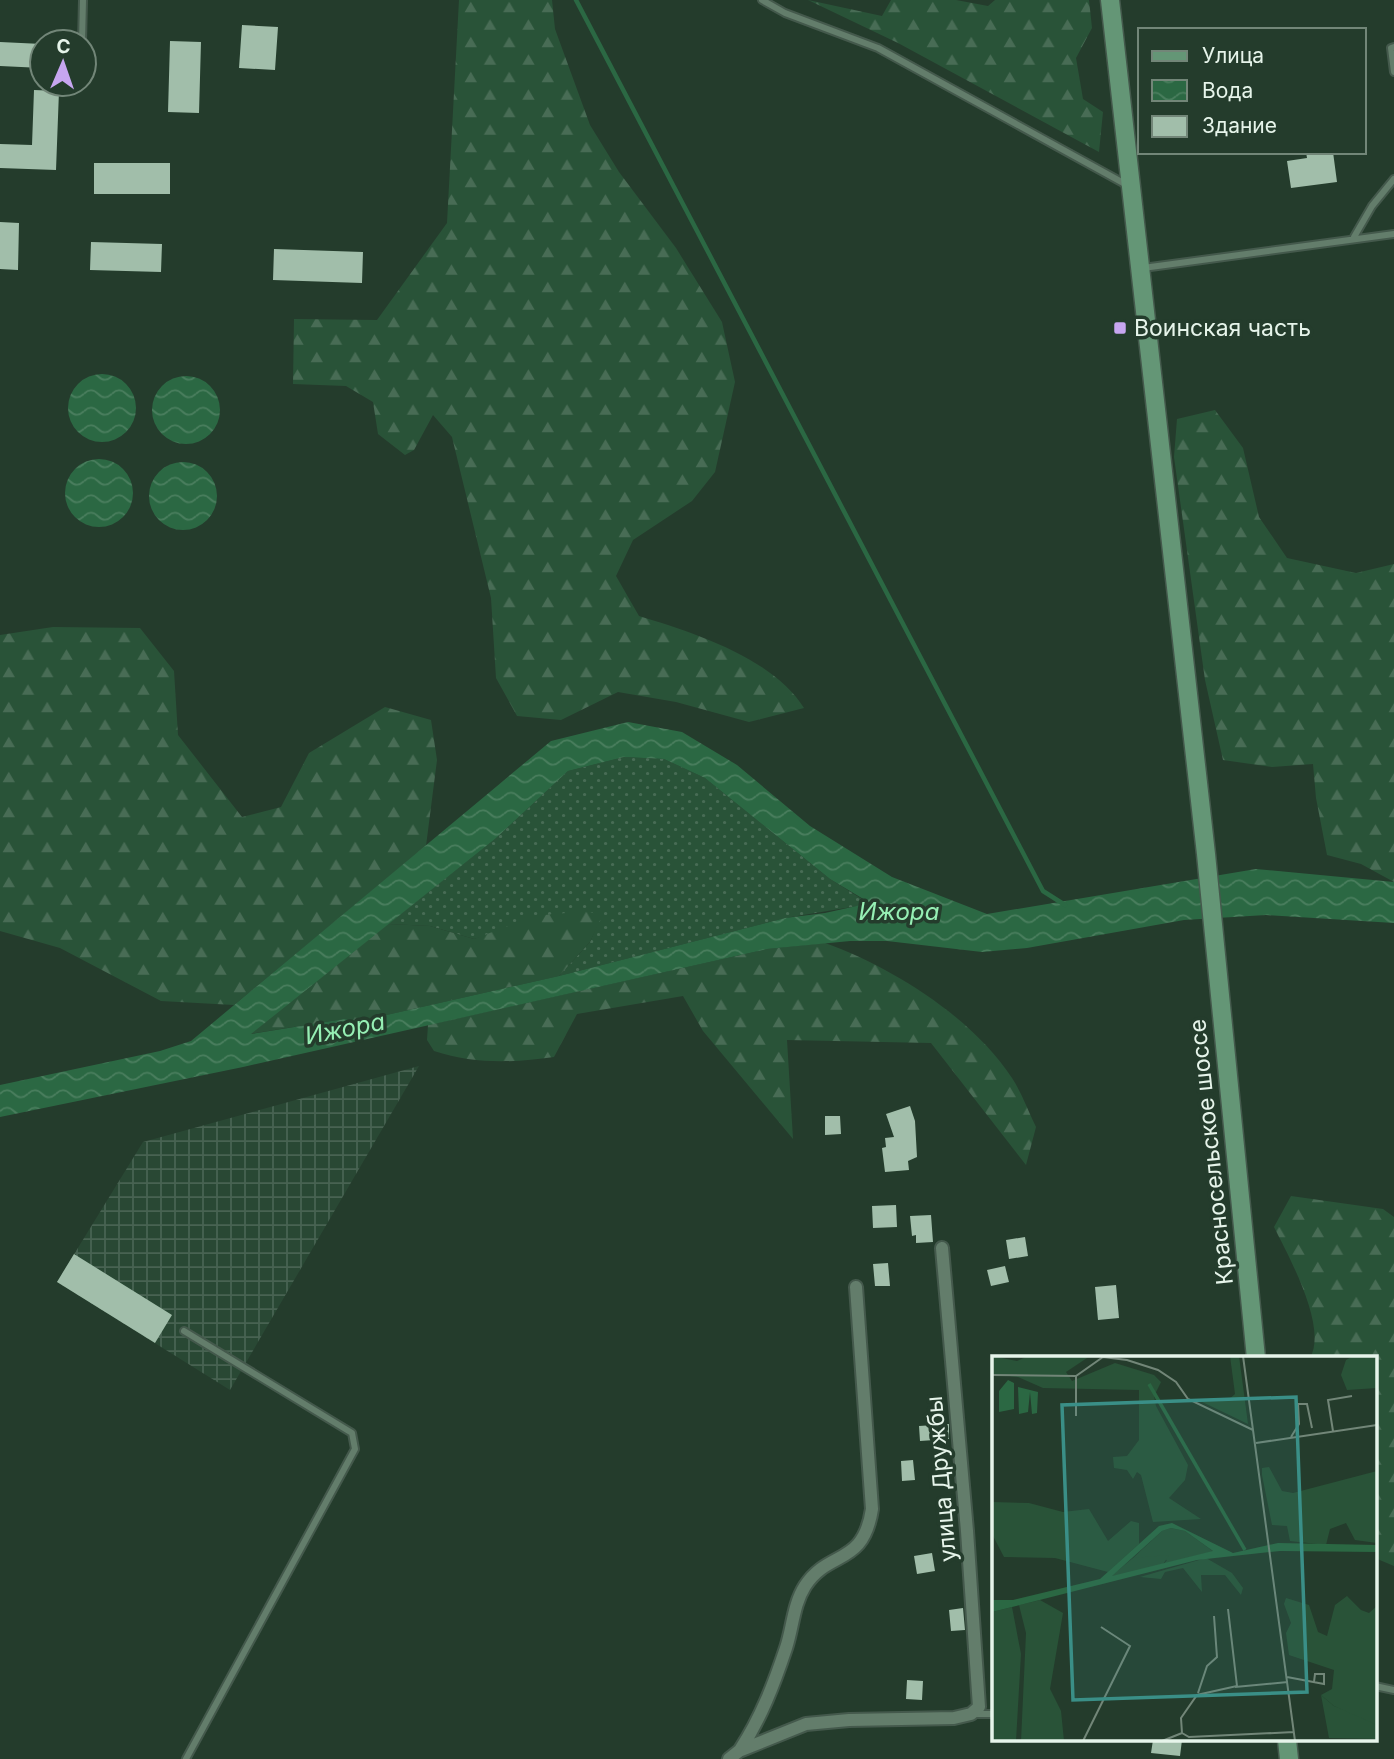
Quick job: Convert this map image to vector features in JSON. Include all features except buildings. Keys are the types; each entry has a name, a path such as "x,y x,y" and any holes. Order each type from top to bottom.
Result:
{"main road":[{"name":"Красносельское шоссе","path":"1110,0 1143,268 1206,854 1256,1356"}],"street":[{"name":"улица Дружбы","path":"942,1248 967,1531 975,1710"},
{"path":"734,1755 758,1723 773,1684 795,1606 806,1584 824,1569 844,1559 862,1542 869,1530 872,1509 856,1287"},
{"path":"734,1755 806,1724 849,1720 954,1718 975,1710"}],"lane":[{"path":"82,28 83,0"},
{"path":"762,0 785,13 878,48 1132,188"},
{"path":"1394,47 1391,48 1394,72"},
{"path":"1354,237 1372,206 1394,179"},
{"path":"1143,268 1354,237 1394,234"},
{"path":"184,1331 352,1433 355,1449 186,1759"},
{"path":"1376,1686 1394,1690"},
{"path":"975,1710 992,1714"}],"shaded area":[{"path":"419,1066 230,1390 57,1282 143,1142"}],"green space":[{"path":"459,0 552,0 555,29 590,125 619,172 676,248 722,322 735,382 715,472 692,501 633,540 616,576 639,616 706,639 752,661 790,690 804,708 749,722 676,702 618,692 561,720 517,716 496,678 491,598 452,437 433,415 414,450 405,455 378,434 373,402 346,386 293,384 294,319 377,320 447,223"},
{"path":"808,0 882,16 891,0 956,0 988,6 995,0 1089,0 1092,28 1076,58 1083,99 1103,112 1099,152 898,43"},
{"path":"1215,410 1243,448 1259,517 1287,558 1356,573 1394,564 1394,882 1361,864 1327,855 1316,798 1313,764 1272,767 1223,760 1205,680 1174,457 1177,419"},
{"path":"53,627 140,628 174,671 178,735 242,817 281,807 309,753 385,707 431,720 437,760 426,846 234,1005 161,1001 60,948 0,931 0,635"},
{"path":"624,757 664,759 705,778 830,879 870,904 785,918 559,976 590,942 601,916 502,931 474,939 430,926 388,924 495,839 568,771"},
{"path":"587,911 602,916 590,942 559,976 360,1021 344,1019 249,1034 388,924 430,926 474,939 534,916"},
{"path":"825,943 877,966 929,997 953,1015 995,1056 1016,1084 1036,1127 1026,1165 931,1043 787,1040 793,1139 703,1031 683,996 577,1014 554,1057 508,1061 478,1060 434,1051 427,1040 428,1025 767,949"},
{"path":"1291,1196 1383,1209 1394,1217 1394,1566 1376,1558 1376,1356 1311,1356 1314,1329 1310,1311 1297,1273 1274,1227"}],"water":[{"path":"95,374 109,374 121,379 131,389 136,408 131,427 121,437 109,442 95,442 83,437 73,427 68,415 68,401 73,389 83,379"},
{"path":"179,376 193,376 205,381 215,391 220,410 215,429 205,439 193,444 179,444 167,439 157,429 152,417 152,403 157,391 167,381"},
{"path":"92,459 106,459 118,464 128,474 133,493 128,512 118,522 106,527 92,527 80,522 70,512 65,500 65,486 70,474 80,464"},
{"path":"176,462 190,462 202,467 212,477 217,496 212,515 202,525 190,530 176,530 164,525 154,515 149,503 149,489 154,477 164,467"},
{"name":"Ижора","path":"628,722 682,732 737,765 810,826 892,877 987,914 1256,869 1394,882 1394,923 1266,915 1184,920 1027,948 982,952 887,941 850,941 767,949 243,1067 0,1117 0,1085 160,1051 191,1041 551,741","holes":["624,757 664,759 705,778 830,879 870,903 785,918 559,976 360,1021 344,1019 251,1034 495,839 568,771"]}],"waterway":[{"path":"576,0 1043,891 1065,905"}],"place":[{"name":"Воинская часть","path":"1120,328"}]}
